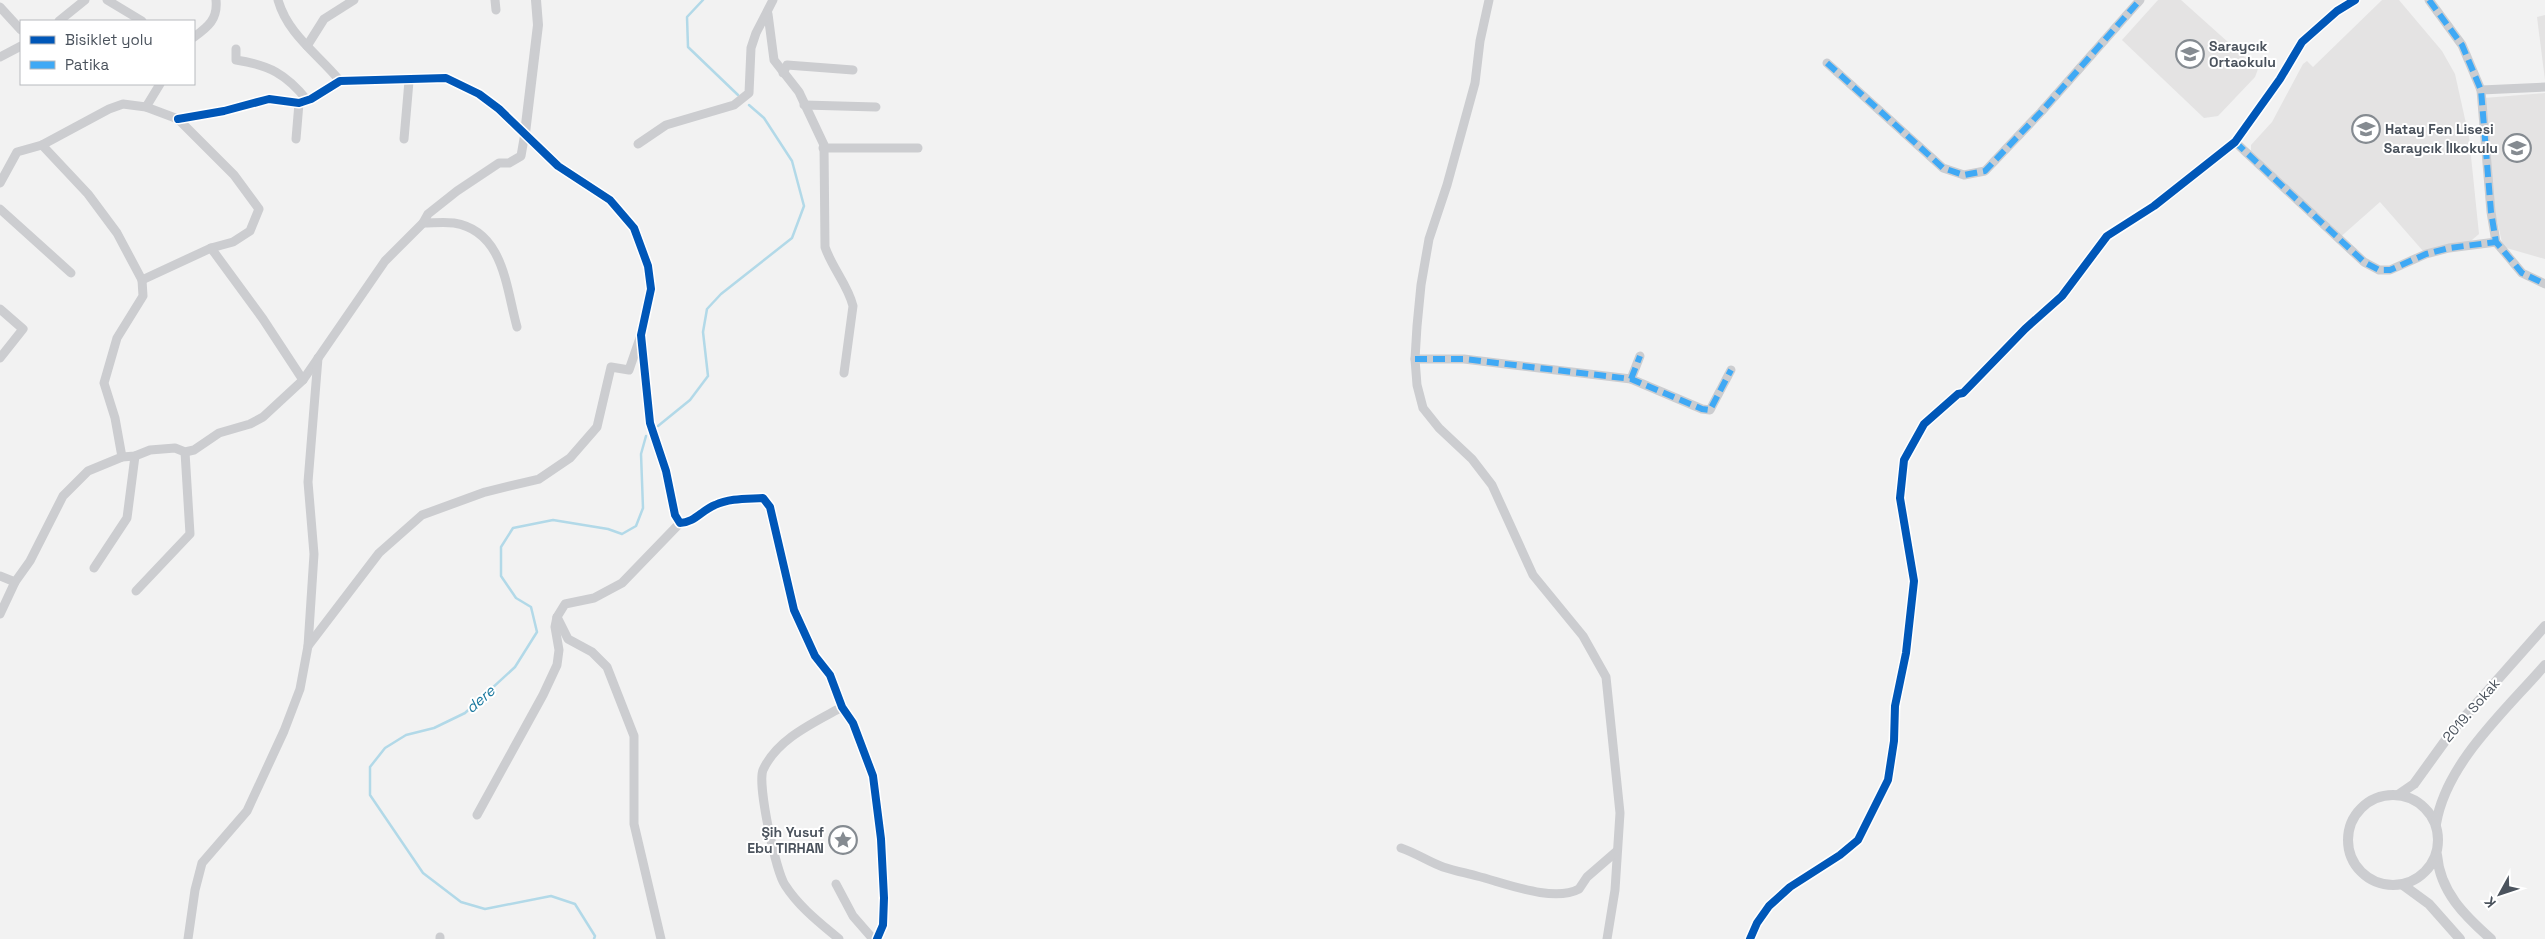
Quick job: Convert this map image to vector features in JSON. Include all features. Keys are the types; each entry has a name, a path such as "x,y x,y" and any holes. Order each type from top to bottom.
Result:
{"street":[{"path":"60,20 86,0"},
{"path":"107,0 140,20"},
{"path":"195,36 210,26 217,10 216,0"},
{"path":"278,0 287,23 340,81"},
{"path":"307,46 324,19 354,0"},
{"path":"495,0 496,10"},
{"path":"0,614 15,582 30,561 64,496 88,471 122,457 135,456 150,450 175,448 185,452 194,450 219,433 250,424 263,417 303,380 385,261 423,223 428,214 457,191 499,163 509,163 521,156 538,25 536,0"},
{"path":"638,144 666,125 734,105 749,93 751,48 756,34 774,0"},
{"path":"1489,0 1480,41 1475,83 1429,239 1420,285 1415,359 1416,386 1423,408 1439,428 1472,459 1492,486 1533,575 1583,636 1606,677 1620,813 1615,890 1607,939"},
{"path":"1827,62 1943,168 1964,175 1985,171 2054,98 2140,0"},
{"path":"1750,939 1769,906 1790,887 1858,840 1888,780 1894,741 1895,706 1906,654 1914,581 1900,498 1904,460 1924,424 1958,394 1963,393 2025,329 2062,296 2107,236 2154,206 2235,142 2280,79 2302,42 2337,11 2355,0"},
{"path":"2429,0 2462,45 2481,90 2491,212 2496,242 2522,273 2545,284"},
{"path":"0,7 20,29"},
{"path":"768,14 771,49 774,60 799,92 824,148 826,247 830,260 850,295 853,306 844,374"},
{"path":"0,57 20,47"},
{"path":"236,49 236,60 262,64 286,78 303,101 296,139"},
{"path":"783,73 787,65 853,70"},
{"path":"178,119 224,111 269,99 303,101 340,81 409,81 446,78 479,94 525,133 558,166 610,200 634,228 648,266 651,289 629,370 611,367 597,427 570,458 540,479 485,492 422,516 379,553 308,646"},
{"path":"404,139 409,81"},
{"path":"146,107 159,85"},
{"path":"2481,90 2545,87"},
{"path":"0,183 17,152 42,145 109,109 123,104 146,107 178,119 234,175 259,208 250,231 232,242 211,248 142,280"},
{"path":"804,105 876,107"},
{"path":"2235,142 2364,262 2379,270 2390,270 2426,254 2449,248 2496,242"},
{"path":"42,145 88,194 117,234 142,280 142,296 118,338 104,383 115,418 122,457"},
{"path":"824,148 918,148"},
{"path":"0,209 71,273"},
{"path":"423,223 454,223 480,233 487,239 497,254 516,327"},
{"path":"211,248 263,319 303,380"},
{"path":"0,309 23,329 0,358"},
{"path":"640,335 650,423 666,471 675,515 680,523"},
{"path":"1631,378 1640,356"},
{"path":"188,939 195,890 202,863 247,811 284,731 300,689 308,646 314,554 308,482 318,358"},
{"path":"1415,359 1464,359 1631,378 1702,409 1710,410 1731,370"},
{"path":"136,591 190,534 185,452"},
{"path":"94,568 127,518 135,456"},
{"path":"477,815 543,695 557,665 559,650 554,627 557,617 565,604 594,598 622,583 680,523 687,523 714,505 731,500 763,498 770,507 794,610 815,656 830,675 842,707 853,723 873,776 881,839 884,898 883,924 877,939"},
{"path":"0,576 15,582"},
{"path":"557,617 568,638 592,652 607,667 634,736 634,824 661,939"},
{"name":"2019. Sokak","path":"2403,885 2387,886 2366,876 2351,858 2348,842 2350,826 2357,813 2368,802 2383,796 2398,795 2414,784 2453,730 2545,626"},
{"name":"2019. Sokak","path":"2491,939 2471,921 2448,892 2440,872 2437,856 2439,840 2436,824 2439,807 2459,765 2545,665"},
{"path":"839,939 812,916 784,884 764,806 762,772 776,749 810,725 842,707"},
{"path":"2398,795 2422,804 2436,824"},
{"path":"1401,848 1419,854 1441,866 1502,884 1556,893 1574,892 1580,889 1587,877 1617,851"},
{"path":"2403,885 2417,880 2429,869 2437,856"},
{"path":"836,884 854,916 873,939"},
{"path":"2403,885 2416,892 2429,904 2460,939"}],"shaded area":[{"name":"Saraycık Ortaokulu","path":"2158,0 2181,0 2258,69 2255,77 2218,116 2204,118 2122,40"},
{"name":"Hatay Fen Lisesi","path":"2382,0 2399,0 2442,51 2455,74 2469,137 2479,234 2465,246 2423,251 2380,202 2337,240 2251,155 2251,145 2272,122 2303,64 2307,61 2313,67"},
{"path":"2545,15 2545,80 2537,17"},
{"name":"Saraycık İlkokulu","path":"2545,93 2545,259 2503,247 2494,207 2484,98"}],"waterway":[{"path":"703,0 687,17 688,47 738,95"},
{"path":"658,426 690,400 708,376 703,332 707,309 721,294 792,238 804,206 792,161 764,118 749,105"},
{"name":"dere","path":"594,939 595,936 575,904 551,896 485,909 461,902 423,873 370,795 370,767 385,748 406,735 434,728 465,713 515,667 537,632 531,607 516,598 501,576 501,547 513,528 553,520 608,529 622,534 636,526 643,508 641,454 646,436"}],"marked path":[{"path":"1827,63 1943,168 1964,175 1985,171 2041,112 2140,0"},
{"path":"2429,0 2462,45 2481,90 2491,212 2496,242 2522,273 2545,284"},
{"path":"2235,142 2364,262 2379,270 2390,270 2426,254 2449,248 2496,242"},
{"path":"1631,379 1640,356"},
{"path":"1415,359 1464,359 1631,379 1702,409 1710,410 1731,370"}],"cycle path":[{"path":"1750,939 1757,923 1769,906 1790,887 1840,855 1858,840 1888,780 1894,741 1895,706 1906,653 1914,581 1900,498 1904,460 1924,424 1958,394 1963,393 2025,329 2062,296 2107,236 2154,206 2235,142 2280,79 2302,42 2337,11 2355,0"},
{"path":"178,119 224,111 269,99 299,103 311,99 340,81 446,78 479,94 499,109 558,166 610,200 634,228 648,266 651,289 641,335 650,423 666,471 675,515 680,523 690,521 715,505 739,499 763,498 770,507 794,610 815,656 830,675 842,707 853,723 873,776 881,839 884,898 883,925 877,939"}],"place":[{"name":"Saraycık Ortaokulu","path":"2190,54"},
{"name":"Hatay Fen Lisesi","path":"2366,129"},
{"name":"Saraycık İlkokulu","path":"2517,148"},
{"name":"Şih Yusuf Ebu TIRHAN","path":"843,840"}]}
